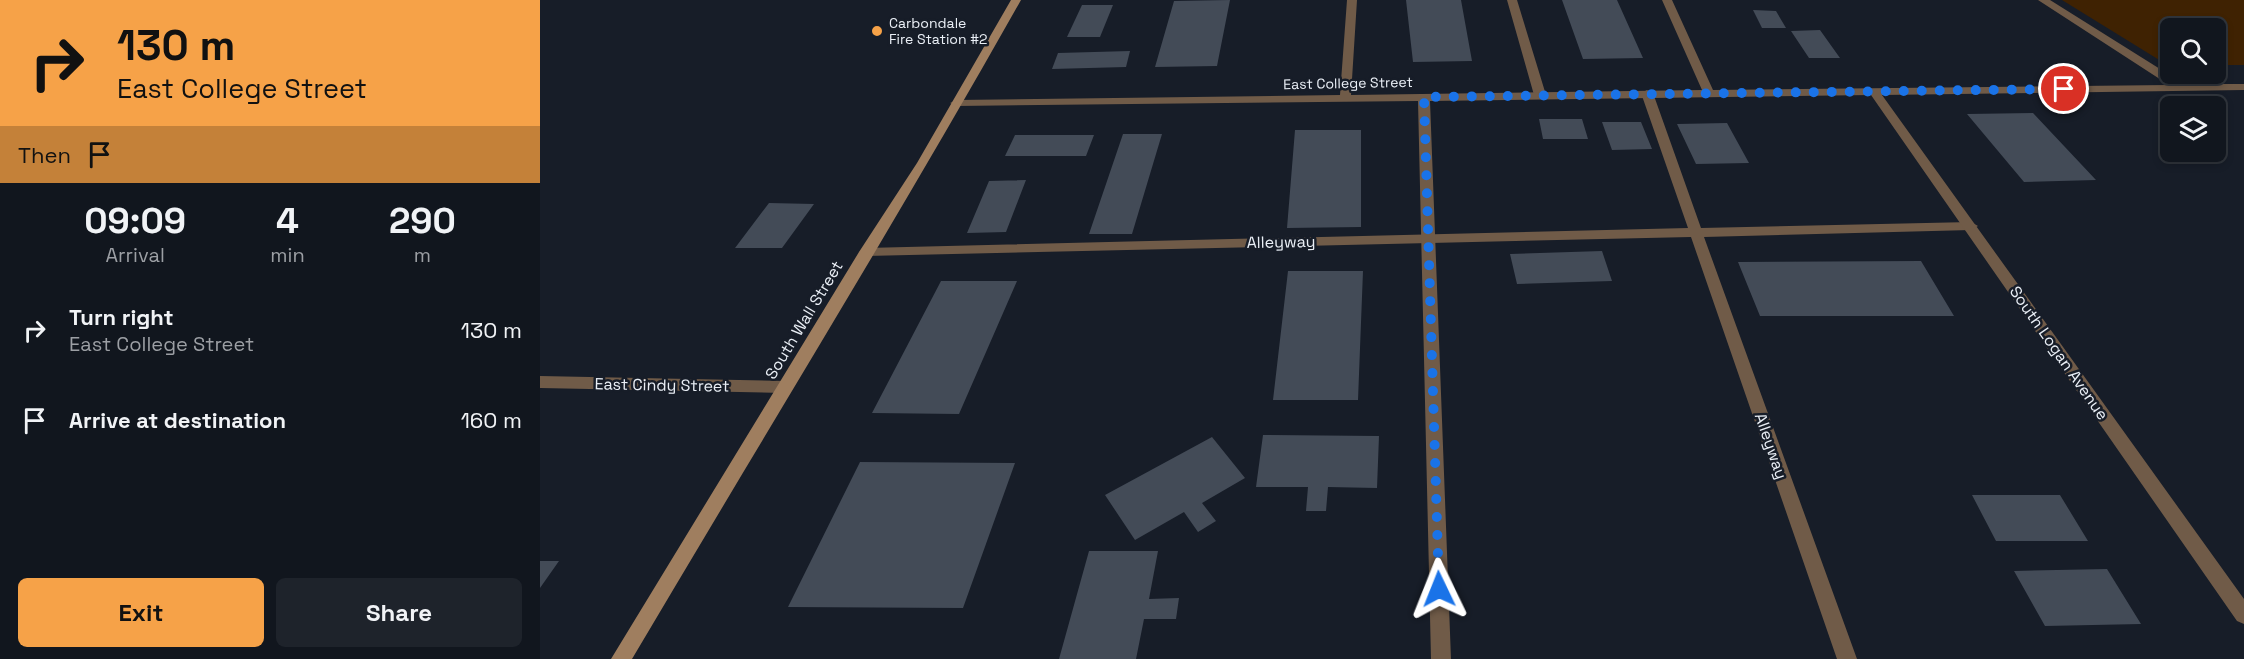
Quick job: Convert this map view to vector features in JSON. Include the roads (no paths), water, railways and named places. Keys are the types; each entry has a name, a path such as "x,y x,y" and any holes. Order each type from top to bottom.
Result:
{"main road":[{"name":"South Wall Street","path":"621,659 866,252 923,163 1016,0"}],"street":[{"path":"1346,98 1352,0"},
{"path":"1512,0 1540,95"},
{"path":"1667,0 1708,92"},
{"path":"2043,0 2182,88"},
{"name":"East College Street","path":"956,103 2244,87"},
{"name":"South Logan Avenue","path":"1874,90 2244,615"},
{"name":"Alleyway","path":"1647,93 1847,659"},
{"path":"1424,97 1441,659"},
{"name":"Alleyway","path":"866,252 1971,226"},
{"name":"East Cindy Street","path":"540,382 785,387"}],"place":[{"name":"Carbondale Fire Station #2","path":"877,31"}]}
